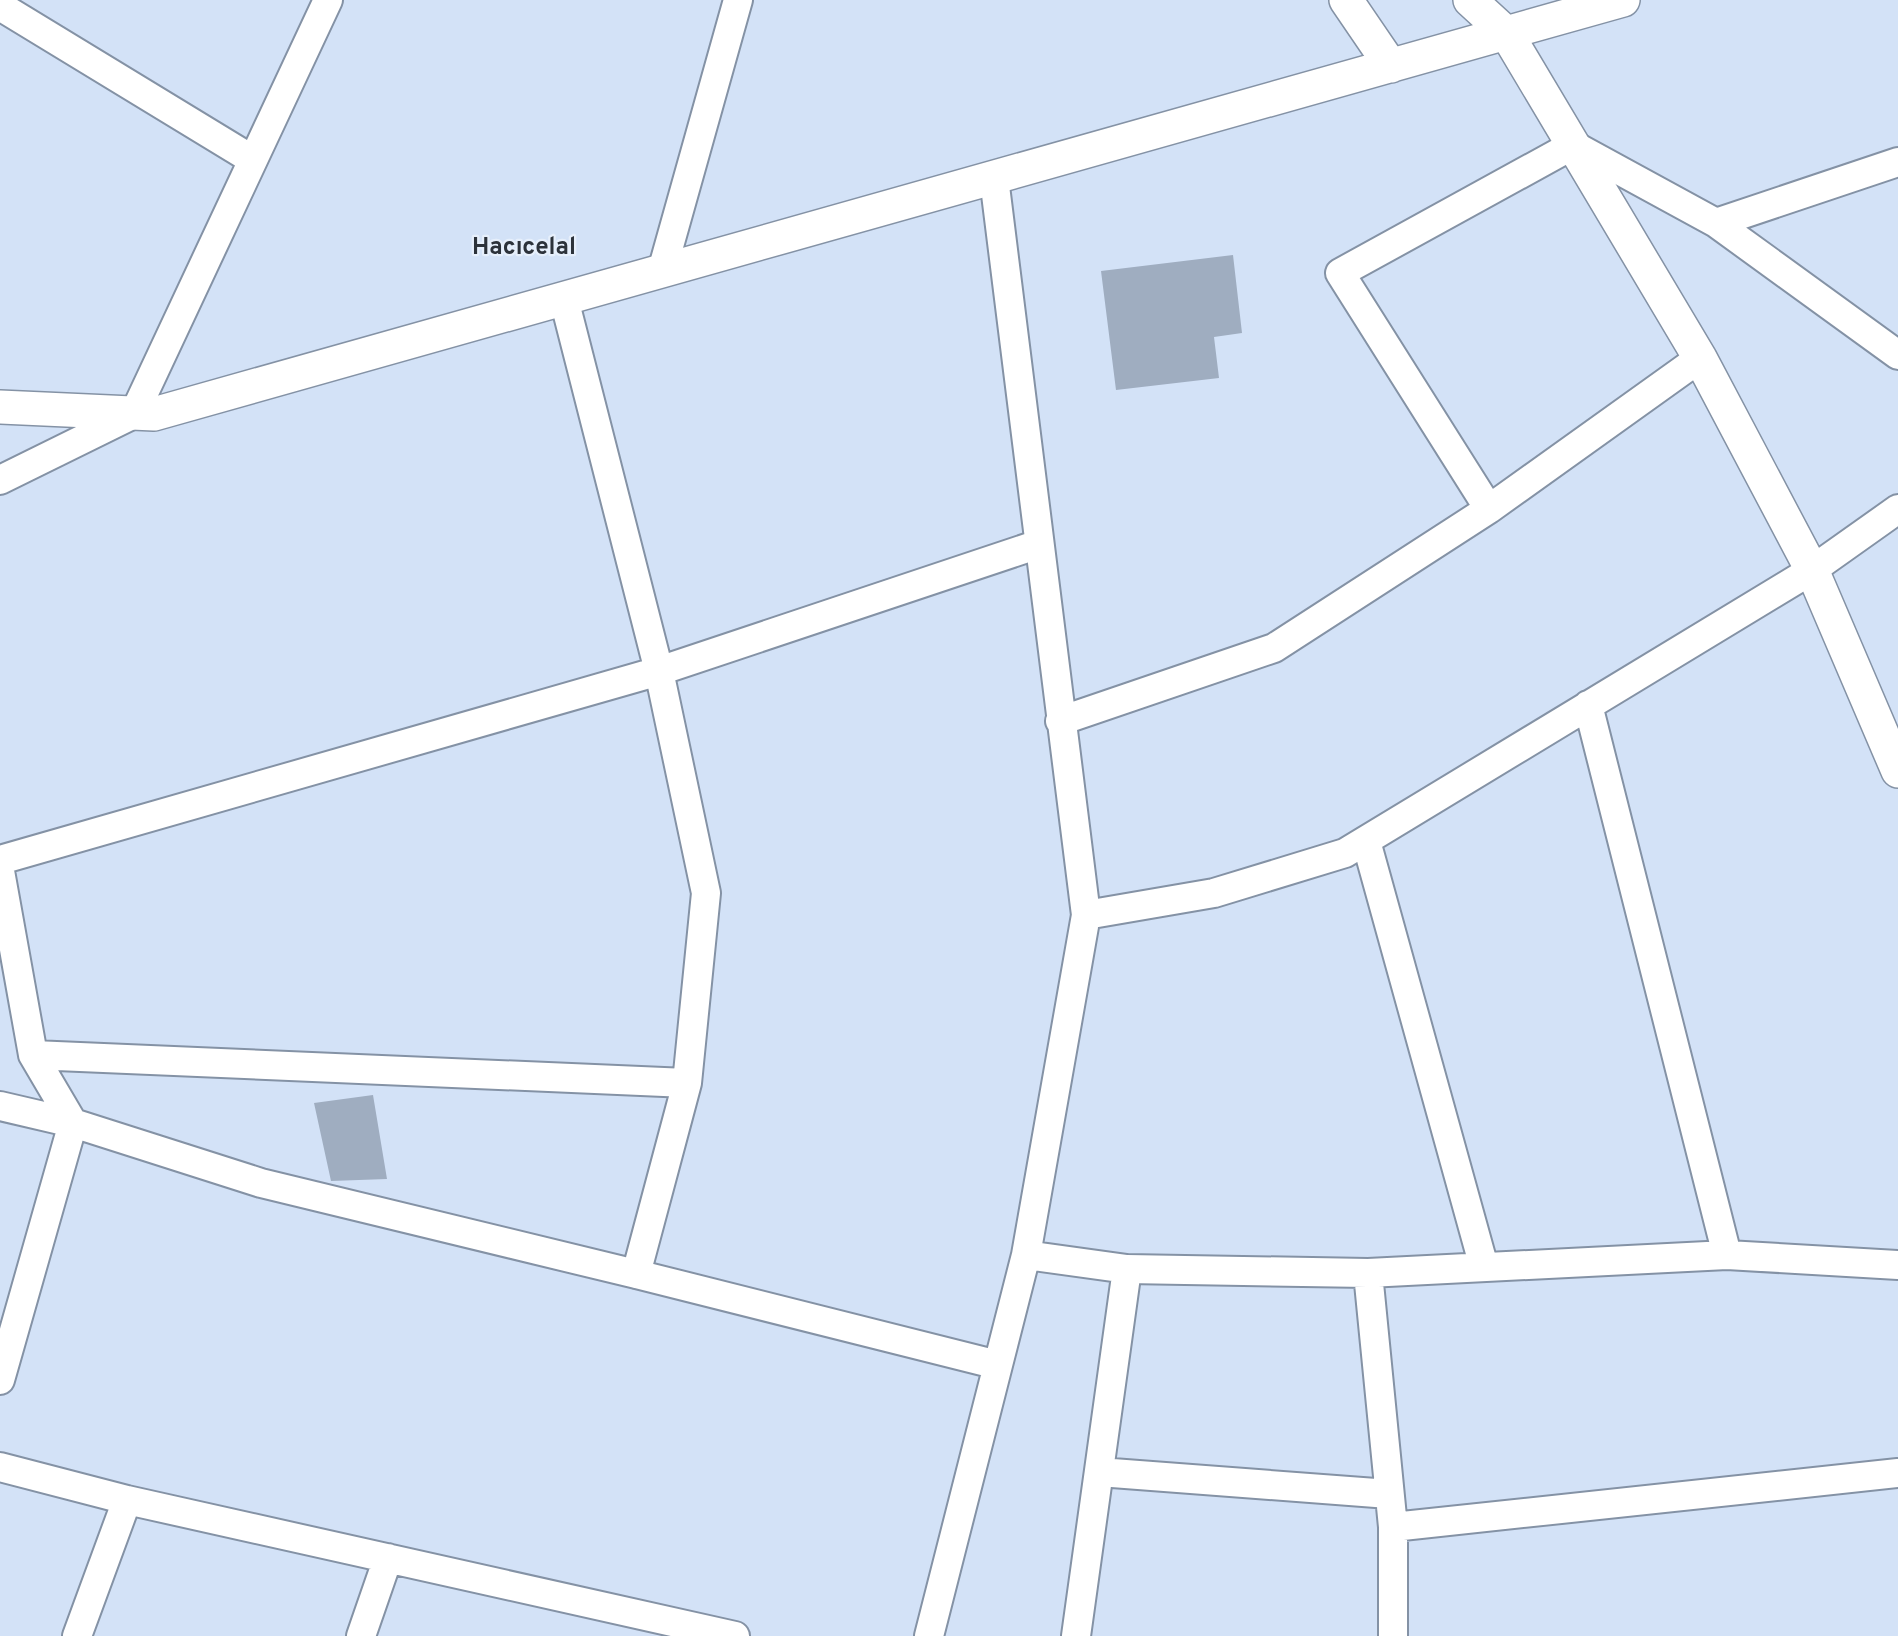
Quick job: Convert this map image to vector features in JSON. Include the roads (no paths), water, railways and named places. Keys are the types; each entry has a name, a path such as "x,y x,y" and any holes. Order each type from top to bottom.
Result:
{"main road":[{"path":"1346,0 1391,66"},
{"path":"1470,0 1508,34 1700,358 1812,570 1898,771"},
{"path":"0,407 154,414 1623,0"}],"street":[{"path":"0,480 134,414 328,0"},
{"path":"662,271 730,2"},
{"path":"0,6 253,160"},
{"path":"1489,509 1341,273 1573,145 1716,223 1898,355"},
{"path":"1716,223 1898,162"},
{"path":"929,1636 1026,1255 1086,915 994,178"},
{"path":"564,299 659,671 706,893 687,1083 636,1274"},
{"path":"1060,721 1274,648 1489,509 1700,358"},
{"path":"1086,915 1214,893 1345,853 1812,570 1898,509"},
{"path":"0,861 659,671 1039,544"},
{"path":"1588,705 1727,1255"},
{"path":"1366,841 1484,1267"},
{"path":"0,870 33,1055 73,1123 0,1380"},
{"path":"33,1055 687,1083"},
{"path":"0,1106 73,1123 261,1183 998,1365"},
{"path":"1026,1255 1126,1269 1368,1273 1727,1255 1898,1265"},
{"path":"1076,1636 1126,1269"},
{"path":"1368,1273 1393,1527 1393,1636"},
{"path":"0,1467 127,1500 735,1636"},
{"path":"1099,1472 1389,1494"},
{"path":"1393,1527 1898,1473"},
{"path":"77,1636 127,1500"},
{"path":"360,1636 388,1558"}],"district":[{"name":"Hacıcelal","path":"524,246"}]}
